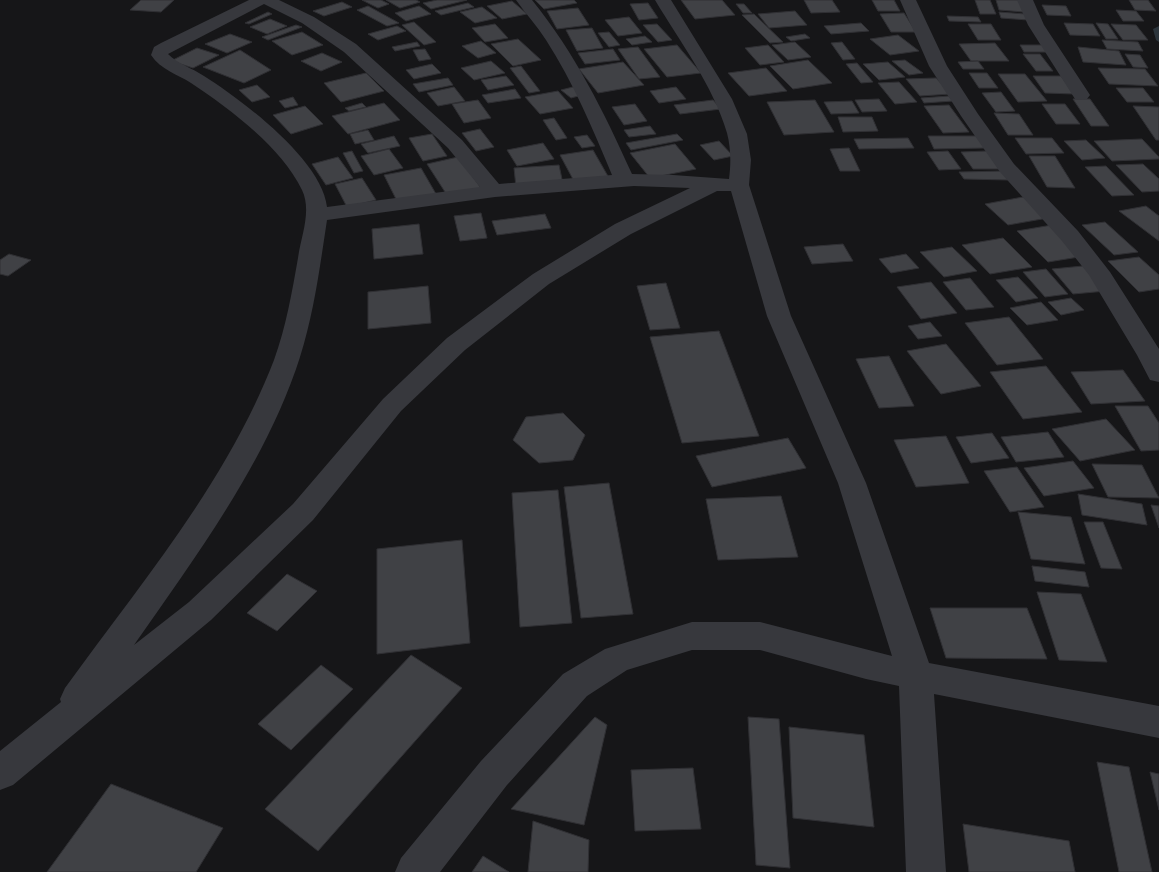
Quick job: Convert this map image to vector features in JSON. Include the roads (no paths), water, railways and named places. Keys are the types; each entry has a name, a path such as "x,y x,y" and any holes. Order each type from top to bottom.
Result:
{"street":[{"path":"60,724 208,513 254,433 287,358 306,282 312,237 318,215 317,202 312,189 285,151 266,133 219,94 163,60 159,55 160,51 167,47 261,0"},
{"path":"267,0 308,20 350,48 455,144 494,191"},
{"path":"524,0 544,23 591,105 624,179"},
{"path":"0,772 200,611 303,512 392,405 456,344 541,279 623,229 726,185 741,160 737,134 724,99 663,0"},
{"path":"908,0 938,66 970,116 1007,168 1070,236 1099,272 1150,355 1159,374"},
{"path":"1025,0 1040,33 1081,95"},
{"path":"318,215 494,191 624,179 688,181 726,185"},
{"path":"726,185 779,316 852,483 916,676 926,872"},
{"path":"415,872 494,773 575,685 617,659 692,636 760,636 866,665 916,676 1159,722"}],"waterway":[{"path":"1159,28 1156,29 1159,40"}]}
